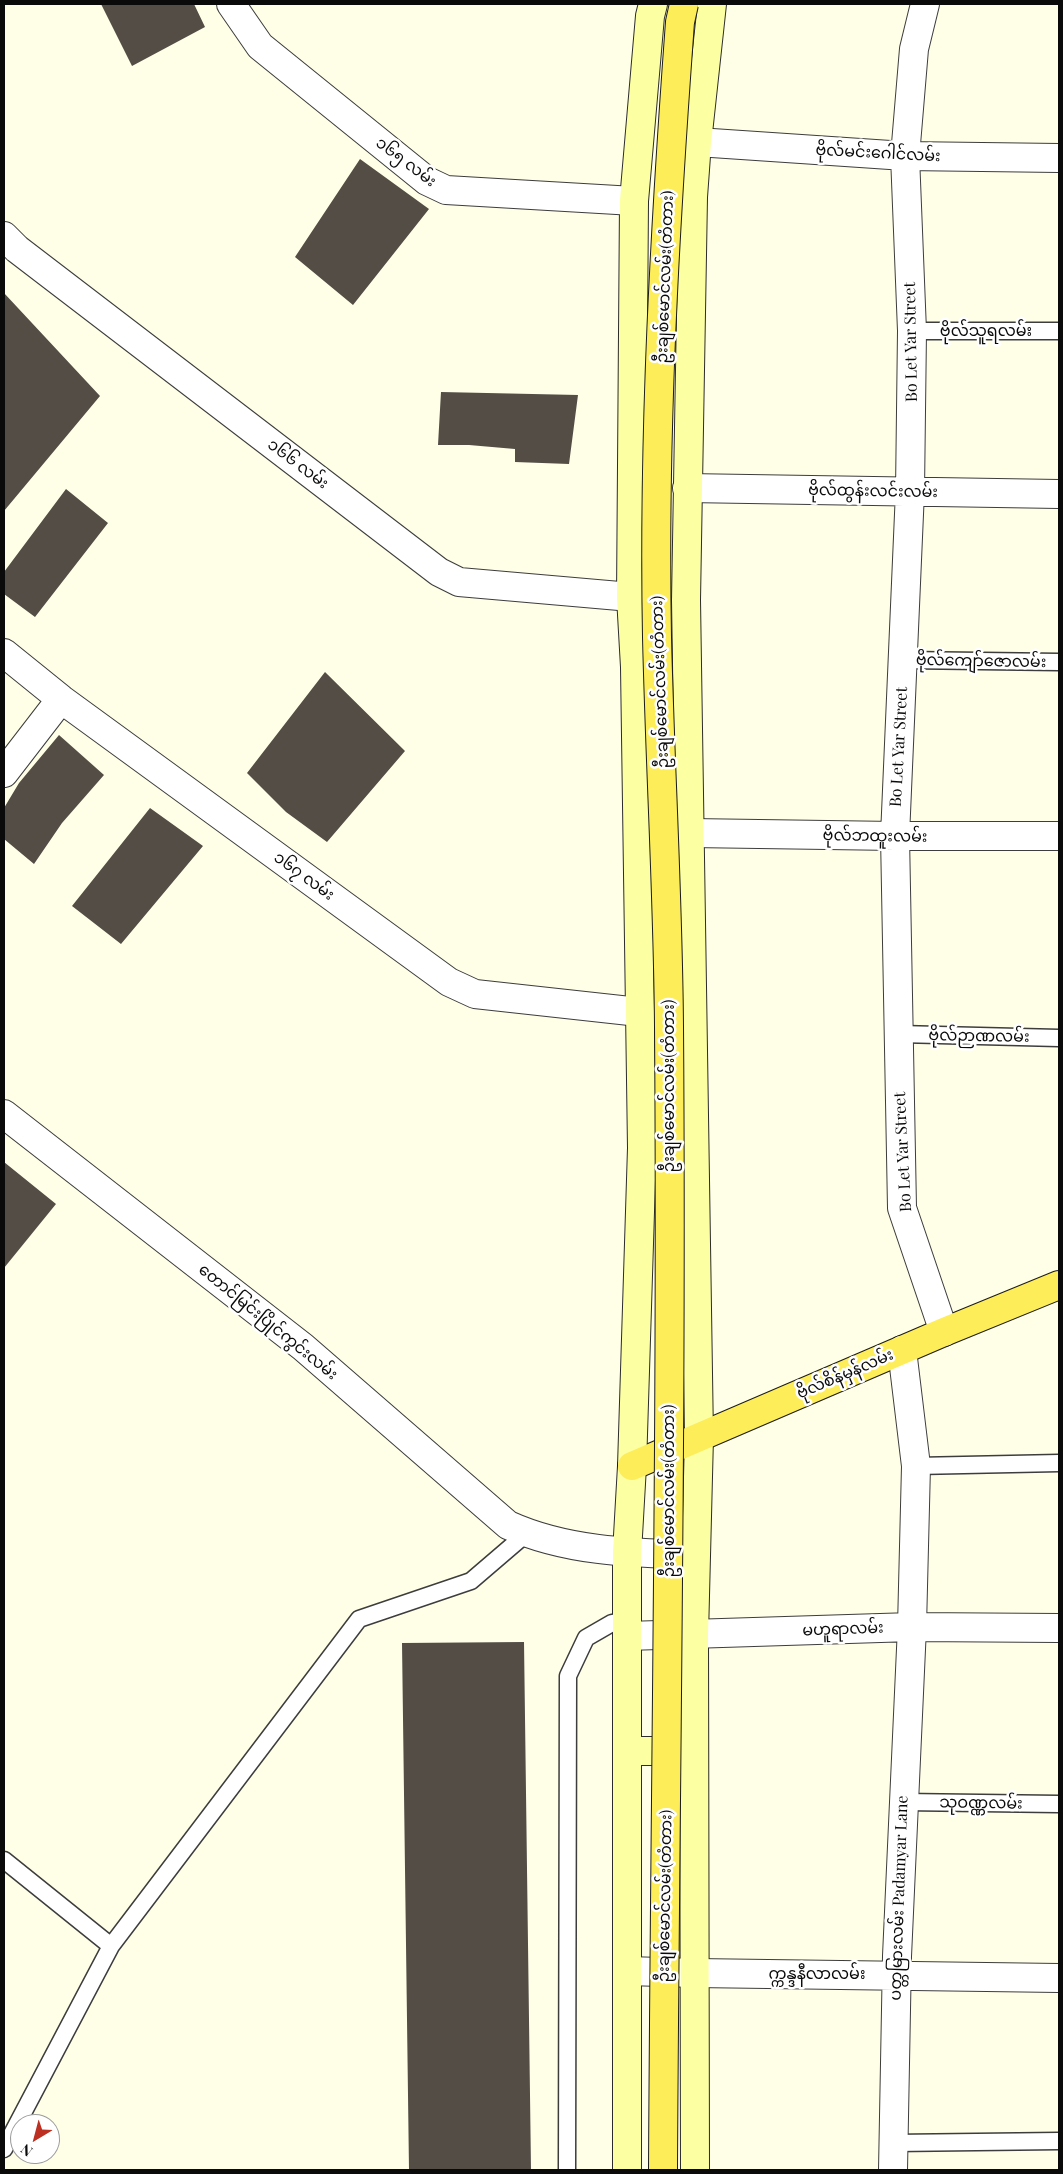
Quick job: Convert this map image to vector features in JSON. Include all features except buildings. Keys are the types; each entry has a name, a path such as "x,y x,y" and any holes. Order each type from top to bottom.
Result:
{"main road":[{"path":"627,2170 627,1553 632,1466 642,1148 635,667 631,597 634,201 650,16 653,4"},
{"name":"ဦးချစ်မောင်လမ်း(တံတား)","path":"663,2170 670,1428 669,1020 657,635 658,472 668,192 680,22 684,4"},
{"path":"695,2170 694,1635 698,1436 691,833 687,667 687,488 693,197 712,4"},
{"path":"635,667 687,667"},
{"path":"642,1148 694,1150"},
{"name":"ဗိုလ်စိန်မှန်လမ်း","path":"632,1466 698,1436 1059,1285"},
{"path":"627,1751 694,1751"}],"street":[{"name":"၁၆၅ လမ်း","path":"231,4 260,46 427,181 446,190 634,201"},
{"name":"Bo Let Yar Street","path":"925,4 914,49 905,156 912,331 910,491 895,836 902,1208 944,1332"},
{"name":"ဗိုလ်မင်းဂေါင်လမ်း","path":"697,142 905,156 1059,158"},
{"name":"၁၆၆ လမ်း","path":"4,236 17,249 439,572 459,582 631,597"},
{"name":"ဗိုလ်ထွန်းလင်းလမ်း","path":"687,488 1059,494"},
{"name":"၁၆၇ လမ်း","path":"4,653 60,699 449,982 475,994 639,1012"},
{"path":"4,774 60,699"},
{"name":"ဗိုလ်ဘထူးလမ်း","path":"691,833 1059,836"},
{"name":"တောင်မြင်းပြိုင်ကွင်းလမ်း","path":"4,1114 303,1348 508,1525 527,1534 554,1542 627,1553 695,1556"},
{"name":"ပတ္တမြားလမ်း Padamyar Lane","path":"893,2170 896,1975 902,1802 912,1627 916,1466 902,1350"},
{"name":"မဟူရာလမ်း","path":"627,1628 694,1635 912,1627 1059,1628"},
{"name":"က္ကန္ဒနီလာလမ်း","path":"627,1971 694,1974 1059,1978"}],"lane":[{"name":"ဗိုလ်သူရလမ်း","path":"912,331 1059,331"},
{"name":"ဗိုလ်ကျော်ဇောလမ်း","path":"903,660 1059,662"},
{"path":"639,1012 692,1015"},
{"name":"ဗိုလ်ဉာဏလမ်း","path":"899,1034 1059,1038"},
{"path":"916,1466 1059,1463"},
{"path":"4,2148 111,1946 359,1619 471,1581 527,1534"},
{"path":"567,2170 568,1676 586,1638 612,1623 627,1628"},
{"name":"သုဝဏ္ဏလမ်း","path":"902,1802 1059,1804"},
{"path":"4,1860 111,1946"},
{"path":"894,2143 1059,2141"}]}
